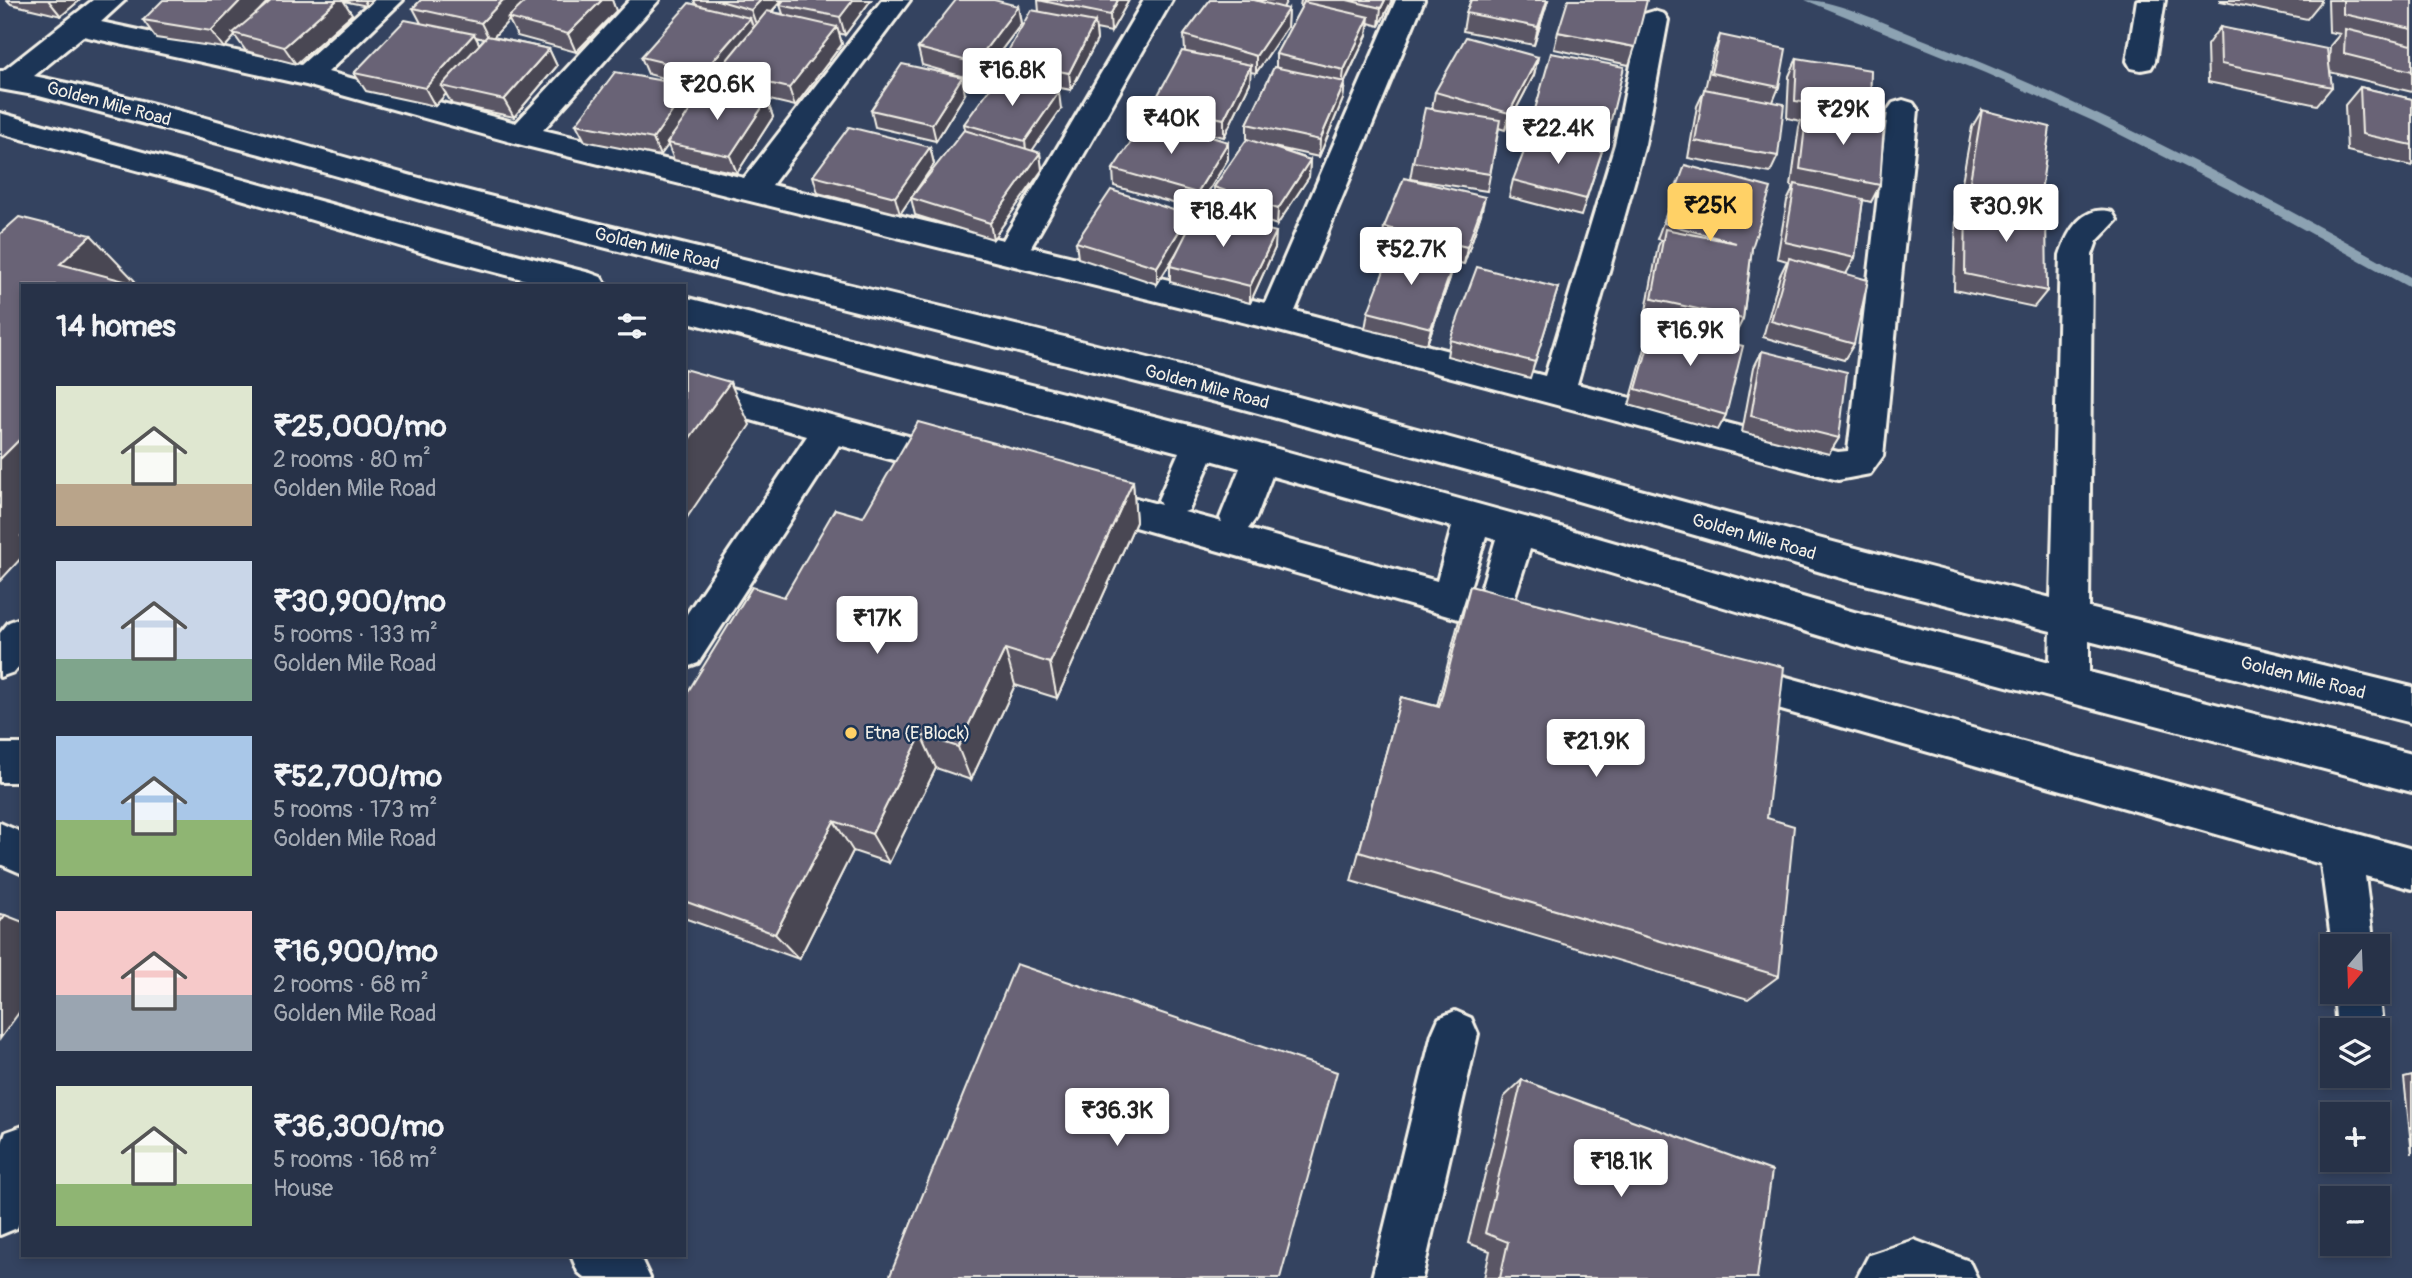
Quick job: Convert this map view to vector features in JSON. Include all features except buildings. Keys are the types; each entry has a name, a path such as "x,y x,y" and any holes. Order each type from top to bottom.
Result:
{"street":[{"path":"4,80 111,0"},
{"path":"307,76 389,0"},
{"path":"523,135 645,0"},
{"path":"751,191 896,0"},
{"path":"1010,255 1158,0"},
{"path":"1275,317 1410,0"},
{"path":"2141,61 2151,0"},
{"path":"1557,394 1630,144 1654,20"},
{"path":"78,26 307,76 523,135 1275,317 1557,394 1838,466 1857,464 1865,456 1903,110"},
{"name":"Golden Mile Road","path":"4,80 262,144 464,201 964,324 1530,473 1845,563 2412,705"},
{"path":"0,123 219,182 437,247 586,284"},
{"path":"219,182 262,144"},
{"path":"2069,684 2076,255 2083,235 2101,220"},
{"path":"686,310 1201,442 1514,529 1854,629 2412,773"},
{"path":"686,389 990,472"},
{"path":"686,648 831,428"},
{"path":"1176,500 1201,442"},
{"path":"1238,518 1261,459"},
{"path":"1499,593 1530,473"},
{"path":"1056,491 1547,627"},
{"path":"1455,580 1473,518"},
{"path":"0,660 21,636"},
{"path":"1693,668 2412,869"},
{"path":"0,763 21,763"},
{"path":"0,843 21,853"},
{"path":"2342,849 2351,934"},
{"path":"1397,1278 1455,1034"},
{"path":"0,1211 21,1155"},
{"path":"598,1257 625,1278"},
{"path":"1881,1278 1885,1272 1914,1265 1952,1278"}],"waterway":[{"path":"1811,0 1989,70 2098,118 2257,198 2412,284"}],"place":[{"name":"Etna (E Block)","path":"851,733"}]}
